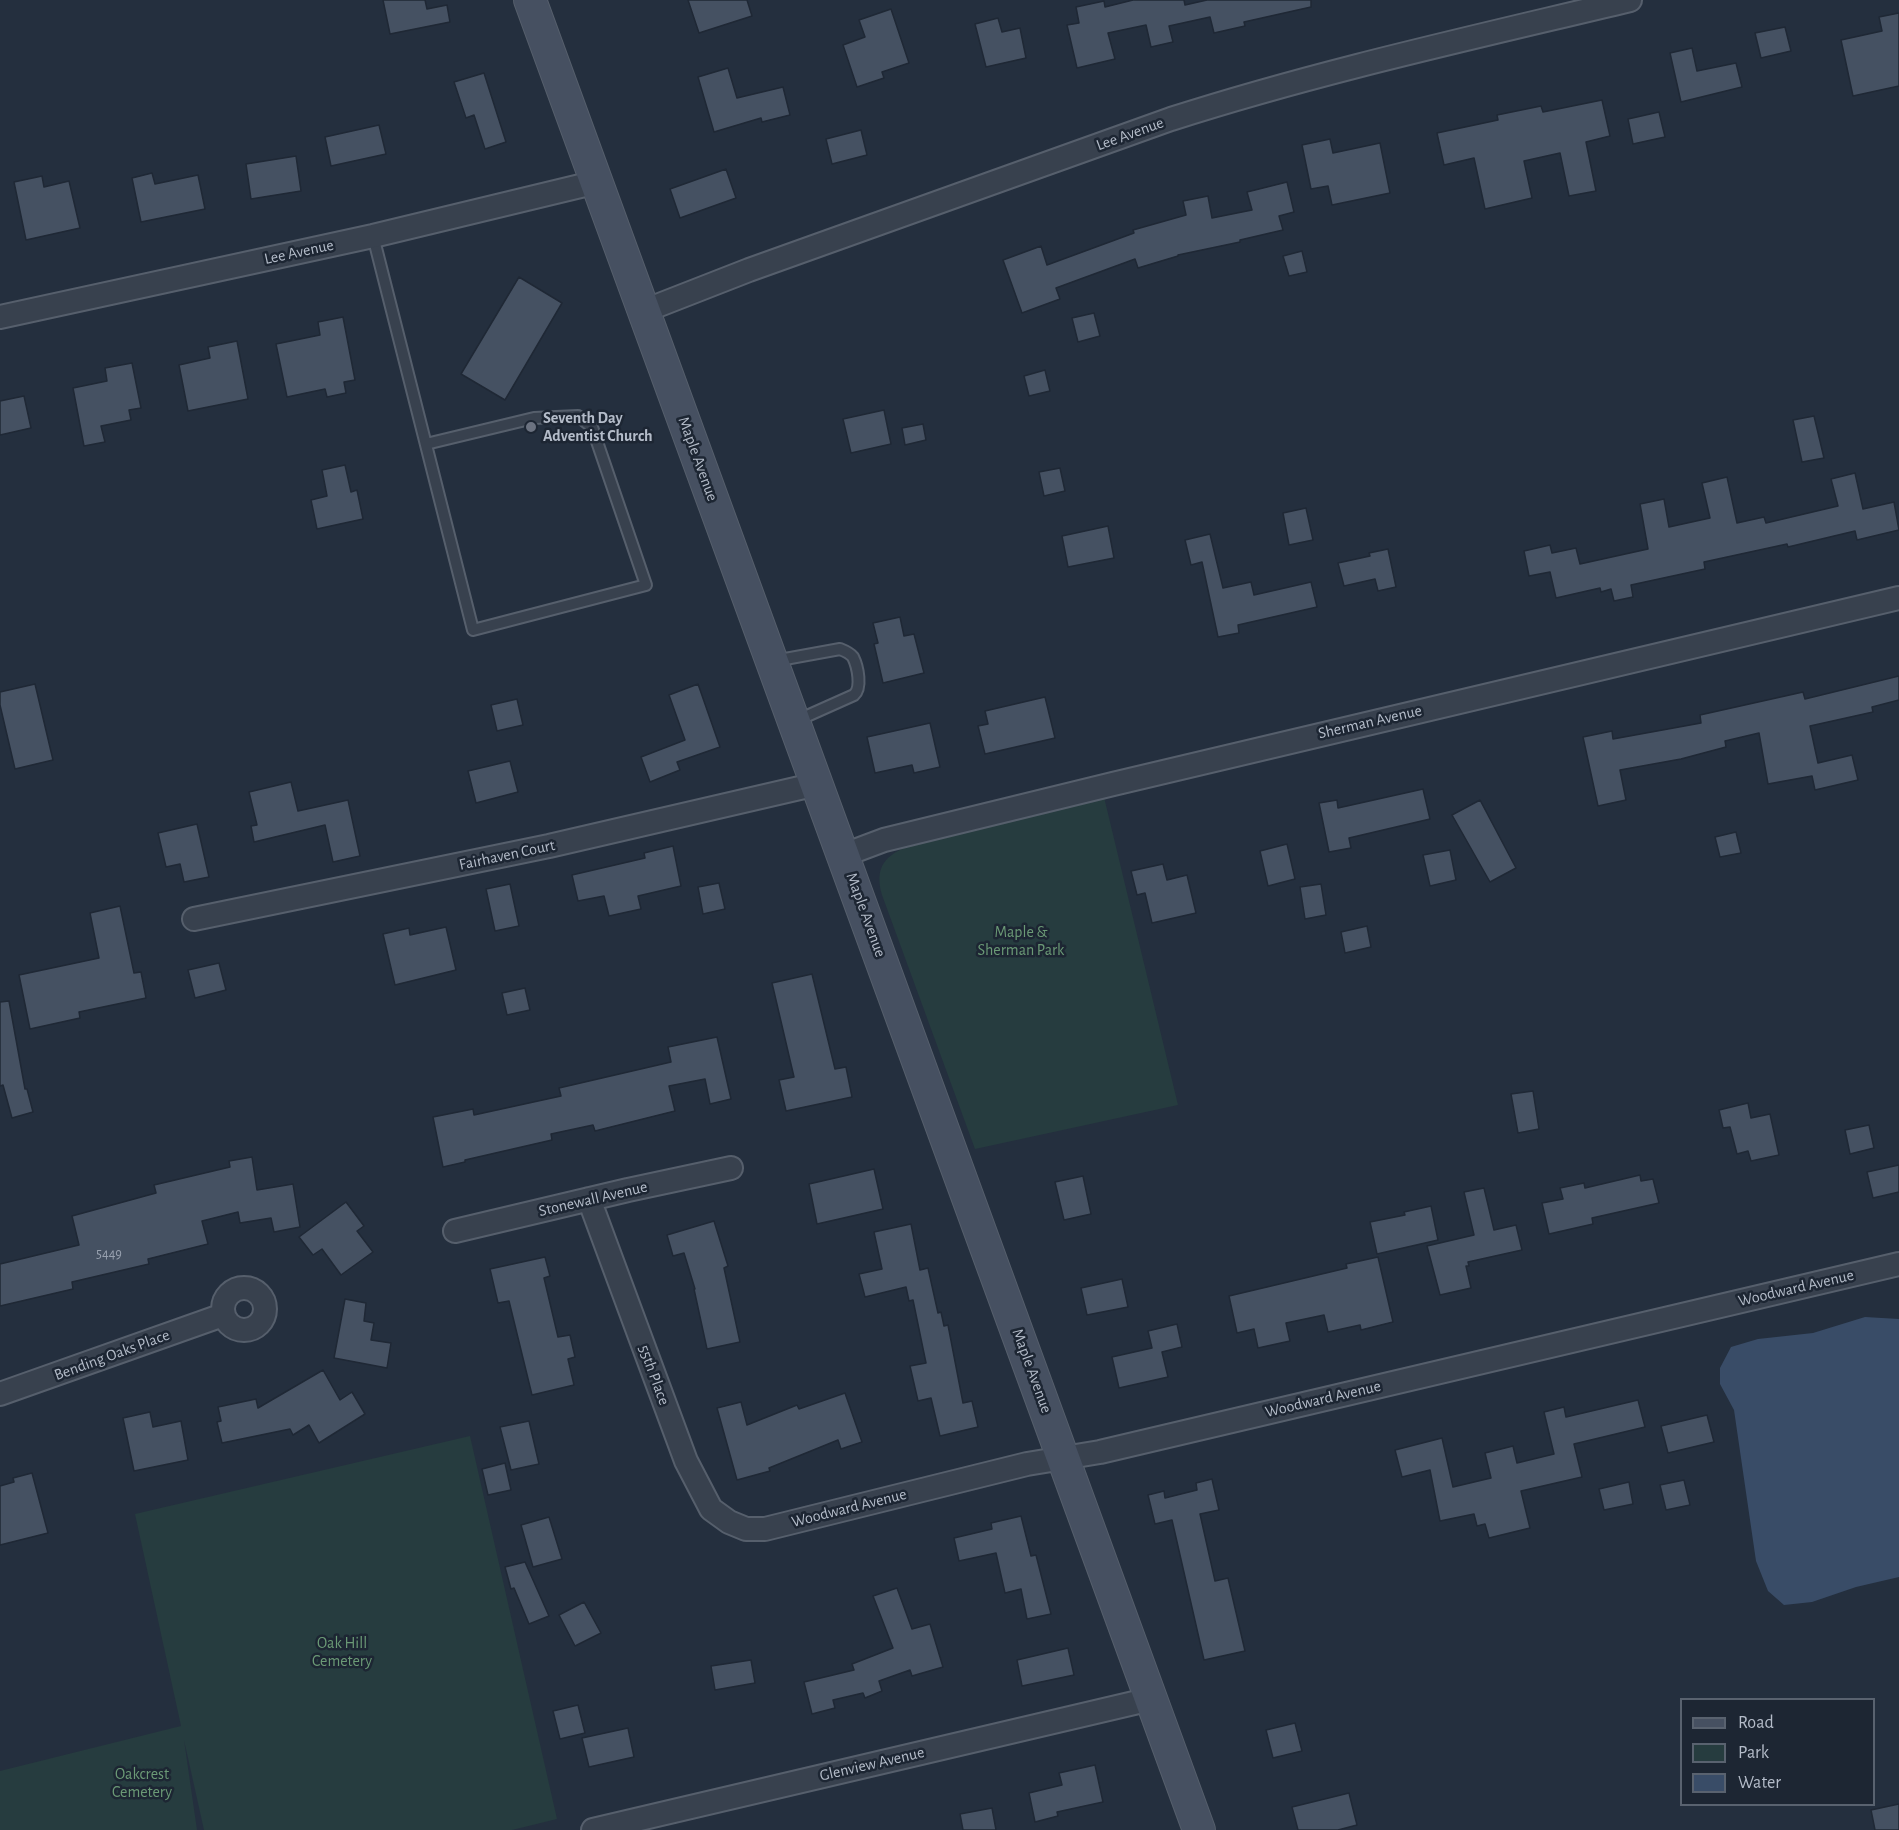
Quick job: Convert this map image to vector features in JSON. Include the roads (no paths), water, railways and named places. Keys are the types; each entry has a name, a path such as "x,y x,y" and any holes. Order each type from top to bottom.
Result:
{"main road":[{"name":"Maple Avenue","path":"530,0 1199,1830"}],"street":[{"name":"Lee Avenue","path":"644,311 749,270 1226,102 1379,60 1630,0"},
{"name":"Lee Avenue","path":"0,317 373,236 597,182"},
{"name":"Sherman Avenue","path":"844,855 884,840 1113,784 1899,598"},
{"name":"Fairhaven Court","path":"194,920 549,846 817,784"},
{"name":"Stonewall Avenue","path":"455,1231 731,1168"},
{"name":"55th Place","path":"589,1199 686,1461 711,1509 729,1522 746,1529"},
{"name":"Woodward Avenue","path":"746,1529 765,1529 1027,1464 1100,1452 1899,1264"},
{"name":"Bending Oaks Place","path":"0,1394 223,1315"},
{"name":"Glenview Avenue","path":"592,1830 1151,1700"}],"lane":[{"path":"373,236 473,630 646,585 592,427 578,416 534,418 426,444"},
{"path":"772,662 840,649 853,657 860,685 859,691 795,722"}],"water":[{"path":"1865,1317 1899,1319 1899,1577 1856,1587 1812,1602 1784,1605 1768,1591 1756,1561 1734,1410 1720,1384 1720,1368 1731,1347 1758,1339 1813,1333"}],"place":[{"name":"Seventh Day Adventist Church","path":"531,427"}],"park label":[{"name":"Maple & Sherman Park","path":"1021,941"},
{"name":"Oak Hill Cemetery","path":"342,1652"},
{"name":"Oakcrest Cemetery","path":"142,1783"}]}
